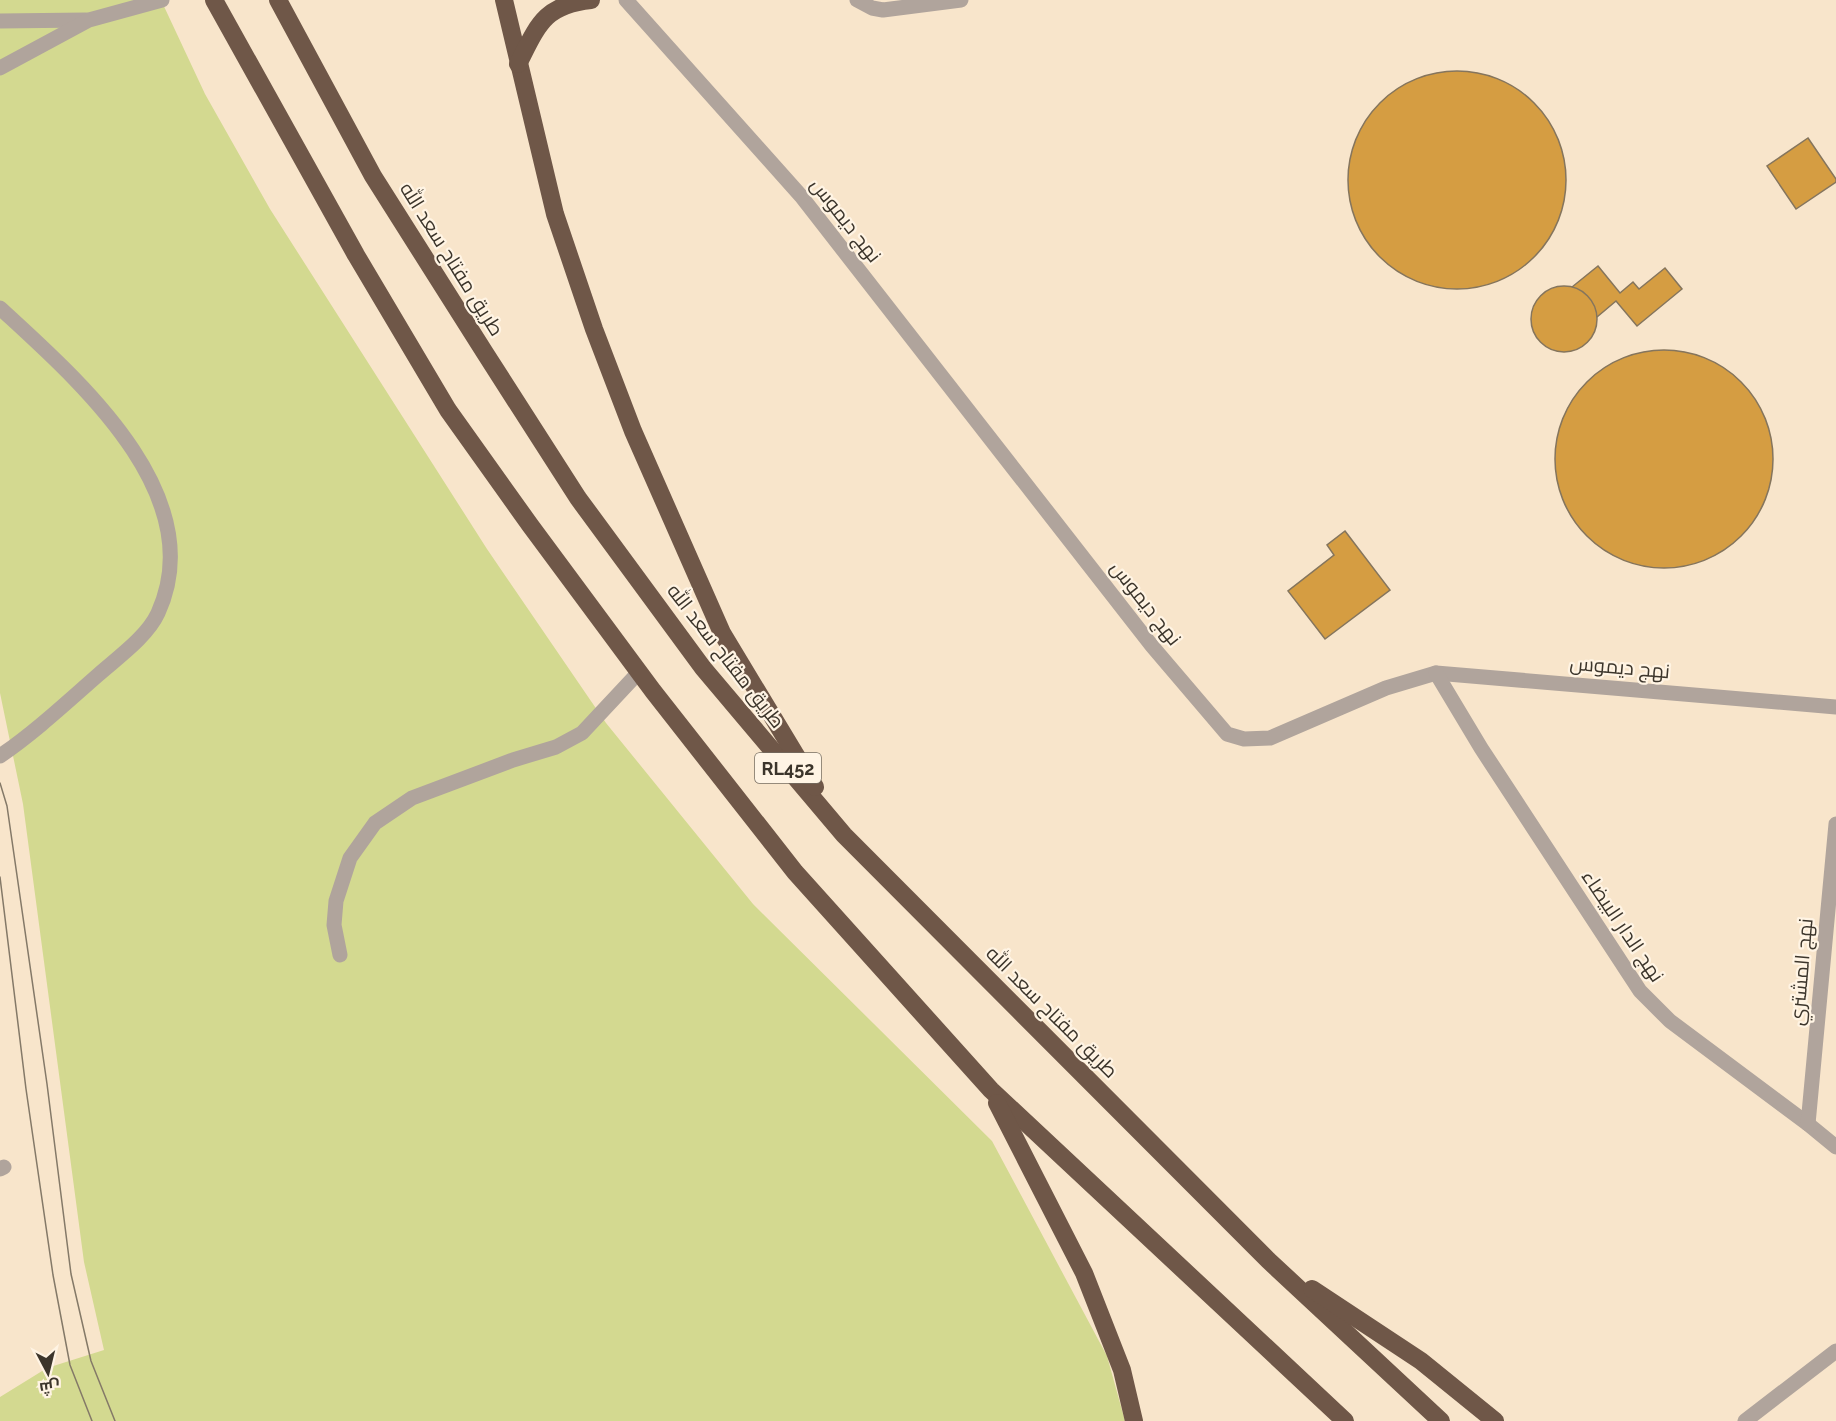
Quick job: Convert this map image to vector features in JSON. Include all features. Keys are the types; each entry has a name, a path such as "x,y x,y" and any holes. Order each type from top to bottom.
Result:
{"highway":[{"name":"RL452","path":"214,0 356,255 448,410 639,672 795,872 991,1090 1345,1421"},
{"name":"طريق مفتاح سعد الله","path":"278,0 374,176 578,498 703,668 844,835 1268,1260 1441,1421"},
{"path":"504,0 555,214 594,329 633,431 722,633 844,835"},
{"path":"519,64 534,32 551,12 572,2 591,0"},
{"path":"991,1090 1084,1273 1122,1370 1134,1421"},
{"path":"1268,1260 1420,1361 1495,1421"}],"street":[{"path":"0,68 88,20 162,0"},
{"path":"620,0 638,14"},
{"path":"626,0 638,14"},
{"path":"857,0 872,9 883,10 961,0"},
{"name":"نهج ديموس","path":"638,14 801,196 1152,646 1227,734 1244,739 1270,738 1386,688 1436,674 1836,707"},
{"path":"0,21 88,20"},
{"path":"0,308 60,363 97,402 127,442 156,490 169,533 170,578 157,615 135,643 28,737 0,756"},
{"path":"340,955 334,925 336,901 350,858 375,823 412,798 513,760 556,747 582,733 639,672"},
{"name":"نهج الدار البيضاء","path":"1436,674 1481,748 1640,991 1670,1021 1836,1147"},
{"name":"نهج المشتري","path":"1808,1124 1836,824"},
{"path":"1744,1421 1836,1351"}],"green space":[{"path":"0,0 161,0 205,94 270,209 487,549 606,723 753,904 992,1141 1107,1356 1125,1421 0,1421 0,1397 47,1368 104,1350 84,1262 23,804 0,693"}],"building":[{"path":"1457,71 1478,73 1499,80 1534,103 1557,138 1564,159 1566,180 1564,201 1557,222 1534,257 1499,280 1478,287 1457,289 1436,287 1415,280 1380,257 1357,222 1350,201 1348,180 1350,159 1357,138 1380,103 1415,80 1436,73"},
{"path":"1808,138 1836,182 1796,209 1767,166"},
{"path":"1598,266 1620,293 1633,282 1639,289 1665,268 1682,289 1637,326 1616,301 1597,317 1572,287"},
{"path":"1564,286 1576,289 1587,296 1594,307 1597,319 1594,331 1587,342 1576,349 1564,352 1552,349 1541,342 1534,331 1531,319 1534,307 1541,296 1552,289"},
{"path":"1664,350 1685,352 1706,359 1741,382 1764,417 1771,438 1773,459 1771,480 1764,501 1741,536 1706,559 1685,566 1664,568 1643,566 1622,559 1587,536 1564,501 1557,480 1555,459 1557,438 1564,417 1587,382 1622,359 1643,352"},
{"path":"1345,531 1390,590 1325,639 1288,591 1334,555 1327,545"}],"tram line":[{"path":"0,783 7,806 47,1084 71,1274 91,1361 115,1421"},
{"path":"0,877 26,1089 53,1275 70,1365 92,1421"}]}
